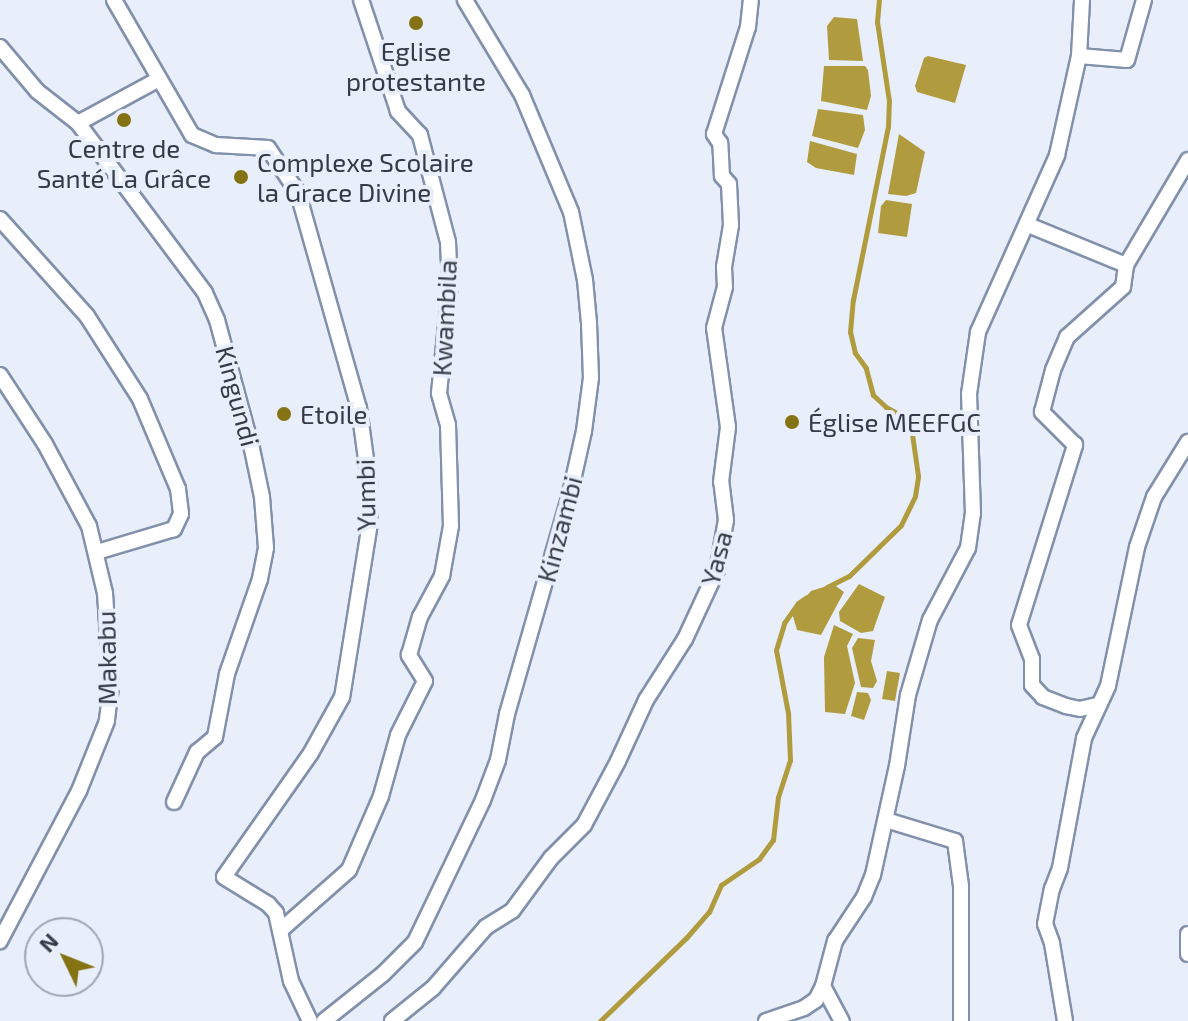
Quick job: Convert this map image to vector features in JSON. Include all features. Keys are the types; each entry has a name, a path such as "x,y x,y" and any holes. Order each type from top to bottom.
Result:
{"street":[{"name":"Yumbi","path":"114,0 192,135 216,145 268,148 298,193 363,433 370,523 342,697 311,753 224,877 268,904 282,929 291,981 310,1021"},
{"name":"Kwambila","path":"282,929 349,870 381,796 398,735 425,681 409,655 420,617 442,576 451,526 448,425 439,393 450,286 448,242 420,135 398,111 361,0"},
{"name":"Kinzambi","path":"324,1021 383,974 415,942 483,800 498,760 507,714 569,498 586,418 591,378 589,323 585,280 571,212 532,114 465,0"},
{"name":"Yasa","path":"392,1021 441,980 486,927 512,911 551,858 584,825 646,700 685,639 717,570 726,520 721,482 728,427 714,328 724,295 724,267 731,225 729,184 722,176 720,143 714,134 748,27 751,0"},
{"path":"766,1021 804,1008 816,1000 835,941 864,897 873,875 908,695 930,620 968,548 973,514 969,394 978,332 1057,155 1079,56 1082,0"},
{"path":"1079,56 1127,60 1144,0"},
{"name":"Kingundi","path":"0,47 37,91 78,123 205,293 221,333 262,497 266,548 260,579 227,674 215,737 197,752 174,802"},
{"path":"78,123 159,79"},
{"path":"1097,705 1080,709 1043,697 1032,685 1032,659 1019,625 1075,445 1042,412 1053,370 1067,337 1123,287 1126,265 1188,160"},
{"path":"0,219 87,316 140,399 178,489 181,514 174,529 97,552"},
{"path":"1028,225 1126,265"},
{"name":"Makabu","path":"0,375 74,495 97,552 105,593 111,687 107,721 79,791 0,941"},
{"path":"1065,1021 1052,943 1045,924 1060,868 1084,738 1108,686 1137,547 1154,497 1188,442"},
{"path":"886,820 955,841 961,886 961,1021"},
{"path":"1188,934 1188,954"},
{"path":"823,986 842,1021"}],"shaded area":[{"path":"834,17 857,19 863,61 829,60 827,26"},
{"path":"928,56 966,65 955,103 917,92 915,86 924,58"},
{"path":"824,66 865,66 871,96 867,110 821,101"},
{"path":"818,109 863,115 865,130 858,148 812,136"},
{"path":"899,134 925,152 916,193 906,196 888,194"},
{"path":"810,141 857,154 854,175 816,168 807,162"},
{"path":"886,200 912,204 907,237 878,233 881,206"},
{"path":"833,584 844,592 821,635 797,630 792,613 811,591"},
{"path":"859,584 885,597 873,631 861,633 840,621 839,612"},
{"path":"834,625 853,634 847,646 855,683 845,714 825,712 824,657"},
{"path":"858,638 875,640 871,661 877,681 873,688 861,687 852,648"},
{"path":"887,671 900,673 895,701 882,699"},
{"path":"857,692 868,693 871,700 864,720 851,716"}],"waterway":[{"path":"827,587 849,576 901,525 915,496 918,476 910,420 886,407 873,395 866,368 855,353 850,332 853,300 888,127 889,101 877,22 879,0"},
{"path":"600,1021 686,938 709,912 721,885 759,859 773,840 778,797 790,760 788,713 776,650 784,623 798,603 807,597"}],"place":[{"name":"Eglise protestante","path":"416,23"},
{"name":"Centre de Santé La Grâce","path":"124,120"},
{"name":"Complexe Scolaire la Grace Divine","path":"241,177"},
{"name":"Etoile","path":"284,414"},
{"name":"Église MEEFGC","path":"792,422"}]}
